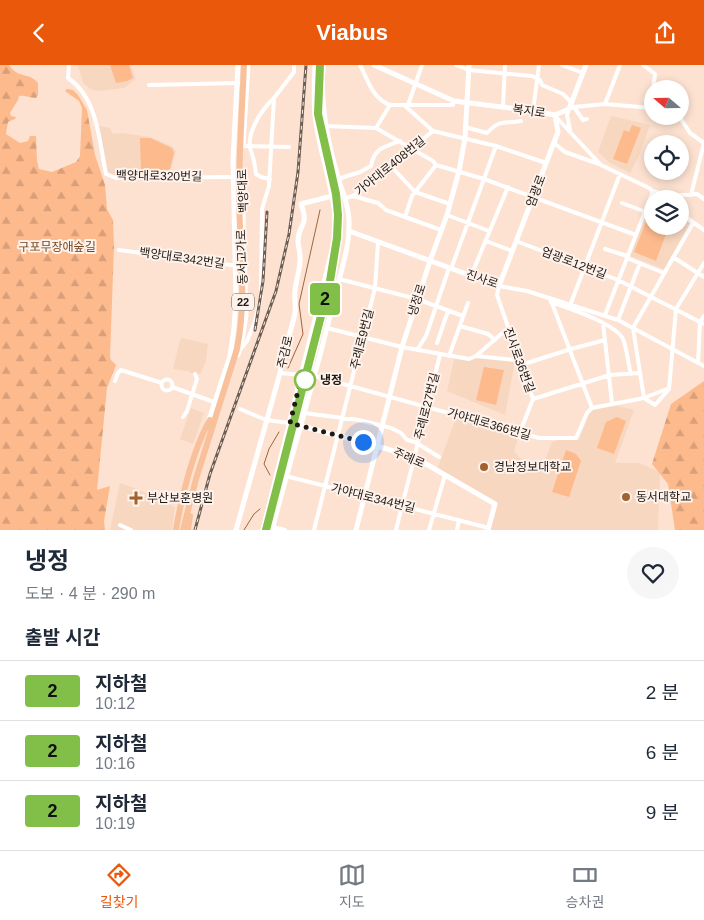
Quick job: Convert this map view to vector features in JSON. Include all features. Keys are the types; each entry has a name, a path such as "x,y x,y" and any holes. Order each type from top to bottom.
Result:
{"highway":[{"name":"동서고가로","path":"181,529 193,463 203,432 210,420 234,347 239,317 235,164 239,65"},
{"name":"동서고가로","path":"181,529 237,349 242,317 239,163 246,65"}],"main road":[{"name":"백양대로","path":"181,529 192,470 230,356 233,340 236,266 233,177 239,65"},
{"name":"백양대로","path":"181,529 240,350 246,315 242,177 247,82 246,65"},
{"path":"315,65 314,105 316,123 336,221 336,234 328,284 333,286 338,281"},
{"name":"복지로","path":"374,65 384,67 416,85 454,101 555,115"},
{"path":"555,115 572,106 586,65"},
{"path":"272,529 327,328 349,231 346,198 338,179 325,126 323,105 324,66"},
{"name":"냉정로","path":"356,530 402,347 447,215 459,171 465,138 469,67"},
{"name":"엄광로","path":"499,286 558,132 555,115"},
{"name":"주감로","path":"236,530 280,373 282,357 294,315 296,303 294,293 300,269 298,241 305,215 301,204 332,196"},
{"name":"진사로","path":"349,231 499,286"},
{"path":"263,530 331,261"},
{"name":"주례로","path":"290,423 414,457 495,504 489,529"},
{"path":"286,440 289,437 293,441 290,450 291,455"}],"street":[{"name":"백양대로320번길","path":"69,65 68,78 83,92 90,104 106,174 116,178 242,177"},
{"path":"270,179 256,175 256,161 250,146 253,128 264,109 294,72 294,65"},
{"path":"360,65 381,102 390,105 453,105 454,101"},
{"path":"406,105 416,85 422,65"},
{"path":"456,65 521,75 540,80 542,85 563,94 583,120 587,119"},
{"path":"503,107 505,65"},
{"path":"533,111 539,65"},
{"path":"562,65 582,73"},
{"path":"606,104 620,65"},
{"path":"643,65 655,74 654,80"},
{"path":"149,85 247,82"},
{"path":"240,350 247,341 255,321 261,297 262,209 270,179 274,98"},
{"path":"572,106 606,104 644,108"},
{"path":"376,128 390,105"},
{"path":"406,105 433,131 496,146 546,163"},
{"path":"571,132 568,121 572,106"},
{"name":"복지로","path":"555,115 601,165 651,190"},
{"path":"465,127 487,133 494,125 500,122 521,121"},
{"path":"685,125 690,133 704,143 691,195 704,192"},
{"path":"325,126 376,128 433,161 436,165 508,187 636,235"},
{"name":"가야대로408번길","path":"346,198 353,196 433,131"},
{"path":"338,179 360,173 370,166 372,157 378,150 400,141"},
{"path":"554,143 565,152 601,165"},
{"path":"243,146 288,147"},
{"path":"417,350 426,336 496,146"},
{"path":"390,165 415,192 450,204"},
{"path":"405,217 415,192 436,165"},
{"path":"571,303 620,174"},
{"path":"471,276 508,187"},
{"path":"697,194 704,199"},
{"path":"353,196 378,203 386,210 441,230"},
{"path":"622,203 644,211"},
{"path":"447,215 489,231"},
{"path":"605,315 644,217"},
{"path":"689,220 704,230"},
{"path":"693,223 633,327 644,398 655,405 669,389 676,309 704,263"},
{"path":"486,241 512,251"},
{"name":"엄광로12번길","path":"516,241 618,280 702,323"},
{"name":"주례로9번길","path":"314,530 375,288 378,242"},
{"path":"605,249 664,273"},
{"name":"백양대로342번길","path":"119,250 245,267"},
{"path":"674,257 704,277"},
{"path":"618,320 640,263"},
{"path":"338,281 417,299 464,316"},
{"name":"진사로","path":"499,286 528,291 550,300 571,303 618,320 704,366"},
{"name":"진사로36번길","path":"499,286 497,295 533,399 520,432"},
{"path":"550,300 610,327 622,338 631,374"},
{"path":"550,300 571,349 592,407 644,398 669,389"},
{"path":"449,356 468,303"},
{"path":"437,343 448,311"},
{"path":"698,363 704,316"},
{"path":"603,323 612,403"},
{"path":"460,325 488,334 495,340"},
{"path":"327,328 402,347 470,359 508,328"},
{"path":"521,365 606,340"},
{"path":"476,356 516,360 513,351 516,349"},
{"name":"주례로27번길","path":"396,530 440,355"},
{"path":"115,381 121,370 162,383 169,380 172,382 172,387"},
{"path":"280,373 302,375"},
{"path":"533,399 610,375 639,373"},
{"path":"183,417 187,411 197,379 195,374"},
{"name":"가야대로366번길","path":"314,376 539,438 576,438 587,413 592,407"},
{"path":"162,383 162,388 166,391 169,391 172,387"},
{"path":"172,387 222,404"},
{"path":"240,409 266,420 290,423"},
{"path":"303,413 382,425 400,432 406,439 439,457"},
{"path":"429,530 444,475"},
{"name":"가야대로344번길","path":"286,476 434,513 489,529"},
{"path":"457,530 459,520"},
{"path":"120,525 132,530"},
{"path":"171,530 173,526 181,529"},
{"path":"272,529 285,530"}],"shaded area":[{"path":"78,65 131,65 136,79 124,88 98,91 90,89 83,83"},
{"path":"611,116 650,125 646,135 644,135 644,142 638,158 630,173 610,163 598,152"},
{"path":"99,126 110,128 113,134 122,133 151,137 173,147 176,151 171,169 164,175 112,175 108,172"},
{"path":"644,220 644,235 683,235 664,269 630,256"},
{"path":"182,338 208,344 206,361 201,373 195,375 188,371 173,369"},
{"path":"476,356 515,360 505,415 447,391 454,359 470,360"},
{"path":"615,405 634,410 615,463 639,463 660,472 658,530 488,530 495,504 437,470 457,415 520,432 514,451 524,463 537,471 541,471 552,442 579,440 590,412 595,408"},
{"path":"191,408 204,413 193,444 180,439"},
{"name":"부산보훈병원","path":"120,483 175,507 172,530 110,530"}],"green space":[{"name":"구포무장애숲길","path":"0,65 9,65 16,72 38,83 38,95 36,98 19,96 10,113 11,116 16,117 8,122 6,134 20,143 28,141 30,136 36,136 39,169 52,172 76,162 80,156 82,108 79,101 65,91 67,89 73,90 78,95 87,110 95,155 105,185 107,209 113,220 114,246 110,357 116,365 107,388 97,490 110,486 104,521 105,530 0,530"},
{"path":"110,65 129,65 133,78 116,83"},
{"path":"632,125 641,128 627,164 613,159 624,130 629,132"},
{"path":"140,138 150,138 172,148 174,153 170,169 141,170"},
{"path":"644,227 644,235 666,235 656,261 634,252"},
{"path":"484,367 504,370 496,405 476,400"},
{"path":"704,381 704,530 675,530 668,484 652,464 671,404"},
{"path":"617,417 626,421 614,454 597,448 606,422"},
{"path":"566,450 576,454 581,461 569,497 552,492"}],"waterway":[{"path":"288,368 303,334 299,304 320,210"},
{"path":"270,475 264,464 269,449 279,432"},
{"path":"244,530 254,514 260,509"}],"railway":[{"path":"195,530 210,474 276,291 289,234 298,172 306,65"},
{"path":"255,330 263,281 267,212"}],"metro line":[{"name":"2","path":"266,530 335,259 338,215 336,194 319,125 318,84 320,65"}],"place":[{"name":"냉정","path":"305,380"},
{"name":"경남정보대학교","path":"484,467"},
{"name":"동서대학교","path":"626,497"},
{"name":"부산보훈병원","path":"136,498"}],"route":[{"path":"305,380 302,375 290,423 363,442"}]}
